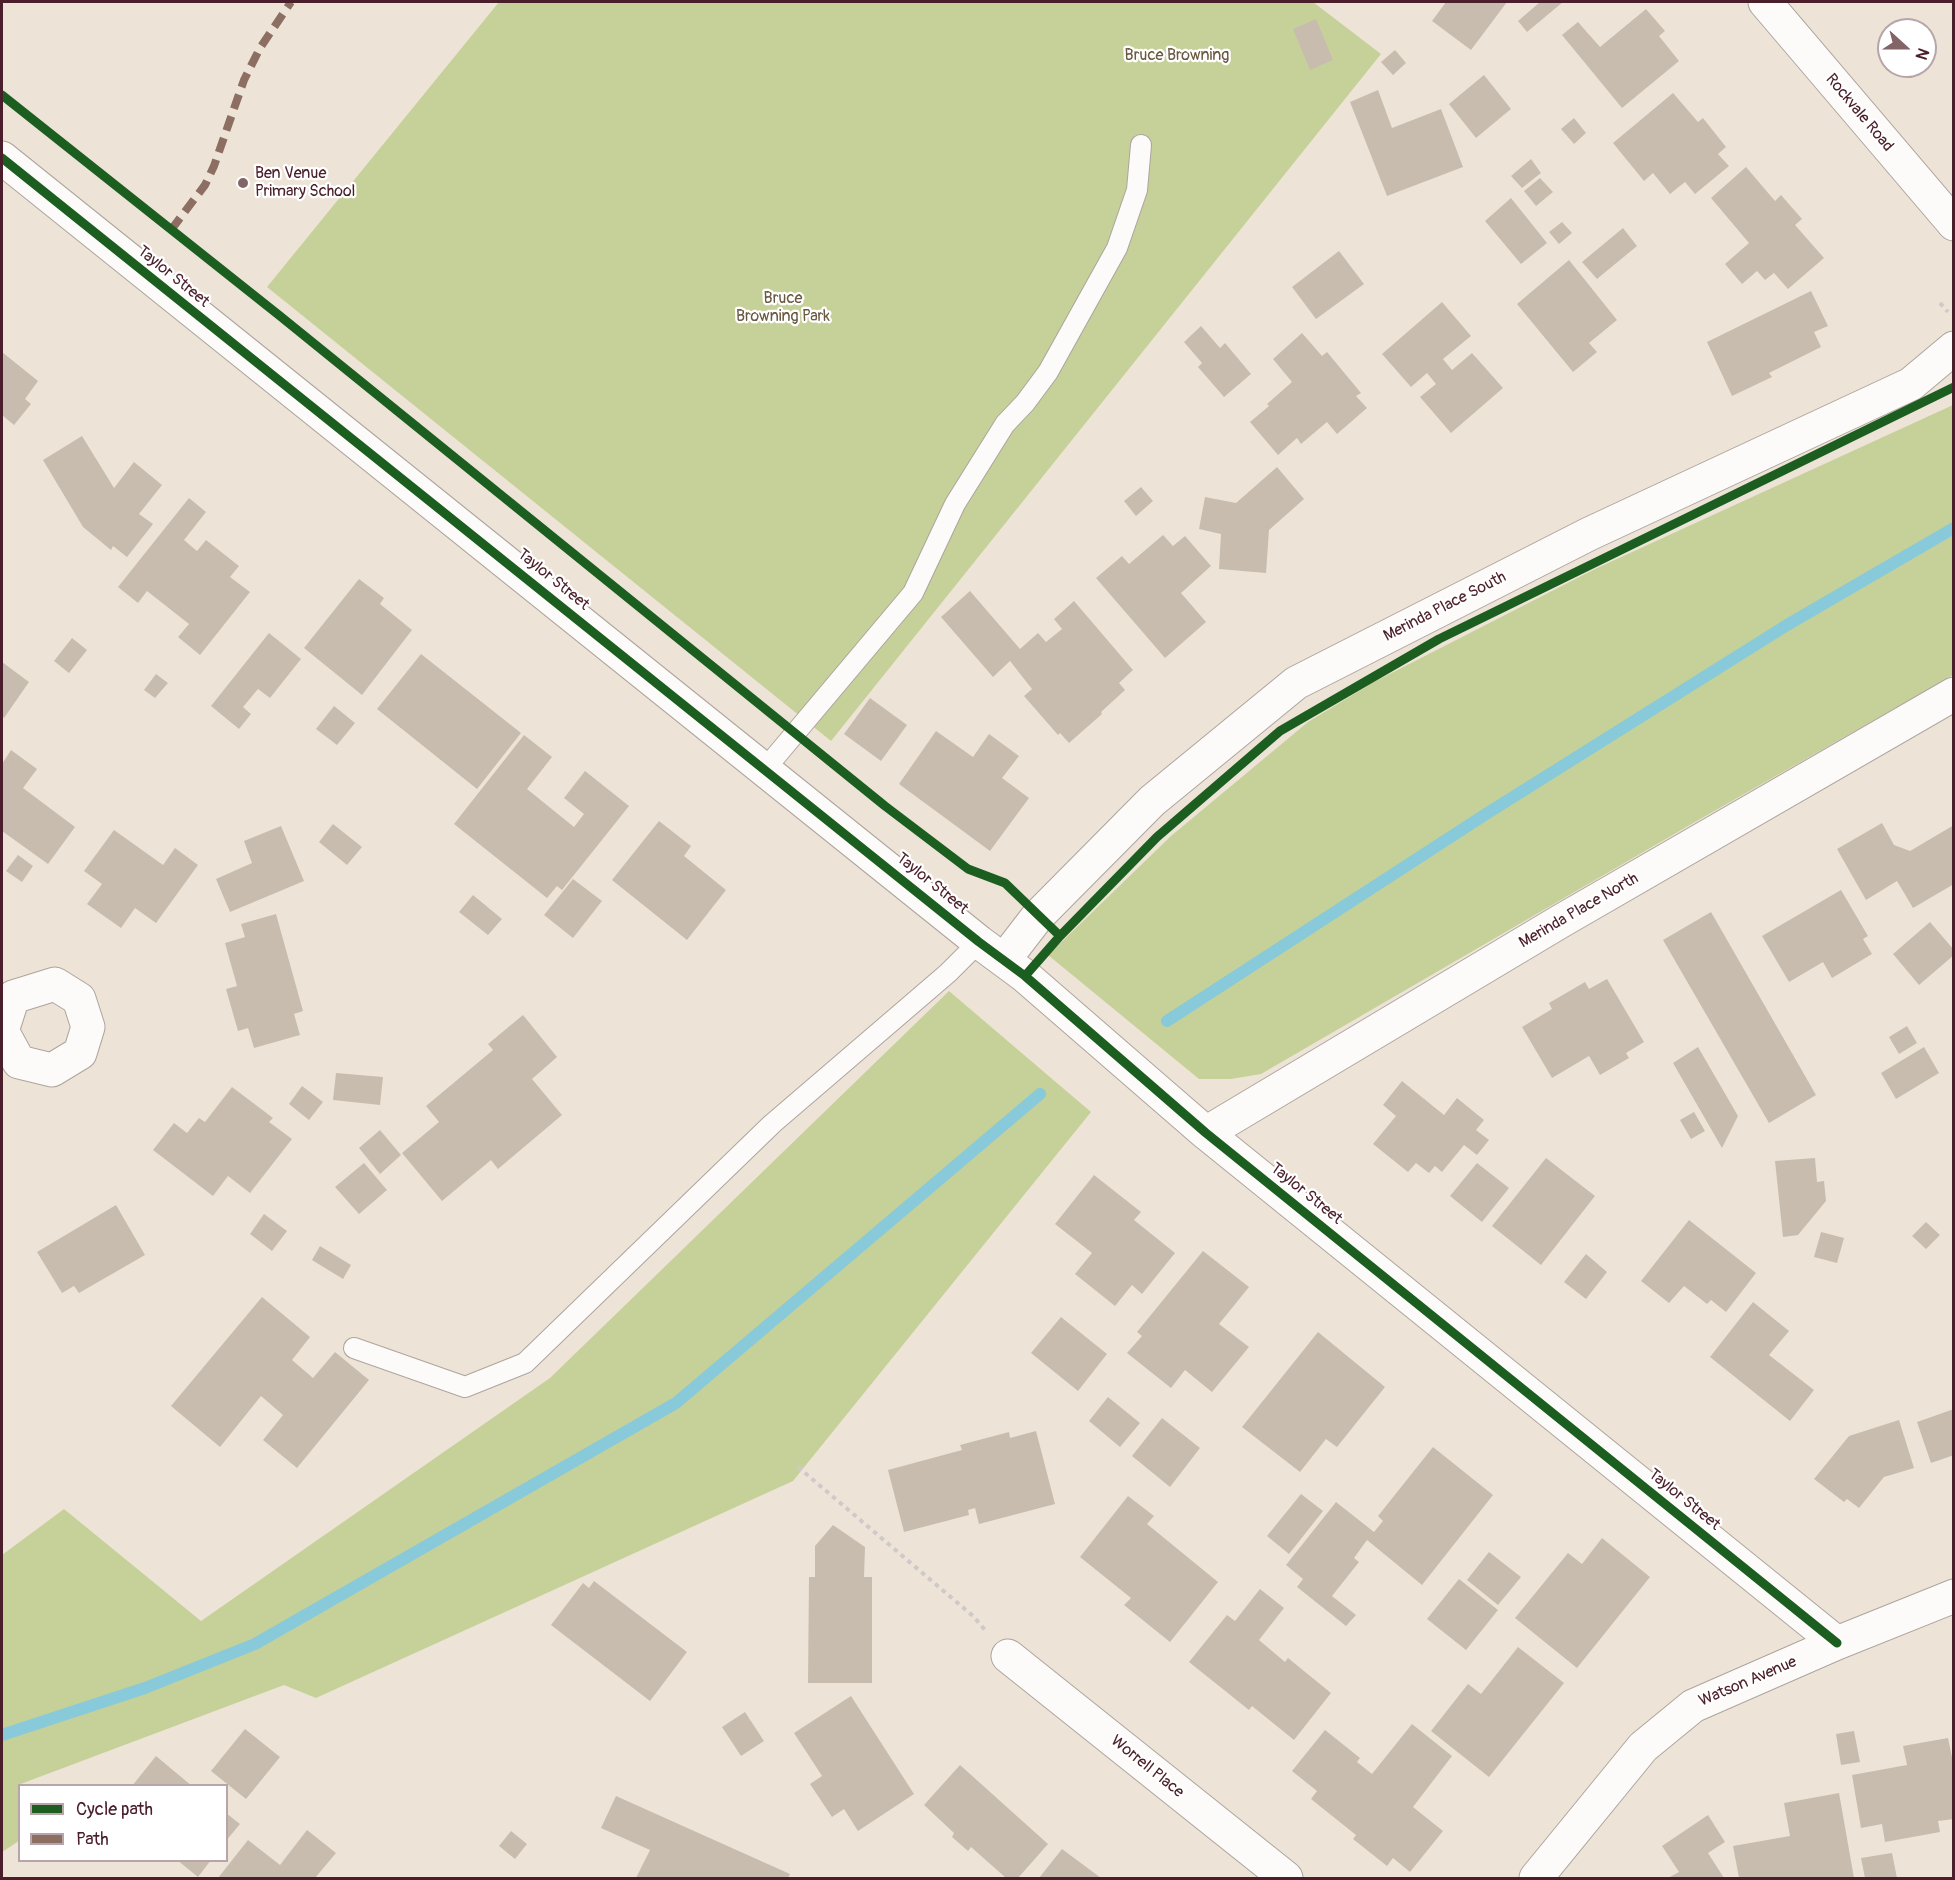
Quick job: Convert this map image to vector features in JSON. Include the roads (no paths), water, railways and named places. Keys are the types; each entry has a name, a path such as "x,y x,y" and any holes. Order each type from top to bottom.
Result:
{"street":[{"name":"Rockvale Road","path":"1765,2 1953,224"},
{"name":"Taylor Street","path":"2,158 991,951 1206,1133 1837,1642"},
{"name":"Merinda Place South","path":"991,951 1038,916 1152,801 1296,683 1589,534 1911,384 1953,348"},
{"name":"Merinda Place North","path":"1206,1133 1561,921 1953,694"},
{"name":"Watson Avenue","path":"1536,1878 1643,1747 1693,1706 1837,1642 1953,1596"},
{"name":"Worrell Place","path":"1008,1656 1286,1878"}],"lane":[{"path":"765,769 913,593 955,504 1005,424 1025,403 1048,372 1117,248 1137,190 1141,145"},
{"path":"354,1348 465,1387 525,1363 772,1124 948,973 991,951"}],"waterway":[{"path":"1167,1021 1486,814 1787,625 1954,528"},
{"path":"2,1735 145,1688 255,1644 676,1403 1040,1094"}],"place":[{"name":"Ben Venue Primary School","path":"243,183"}],"park label":[{"name":"Bruce Browning","path":"1177,56"},
{"name":"Bruce Browning Park","path":"783,308"}]}
